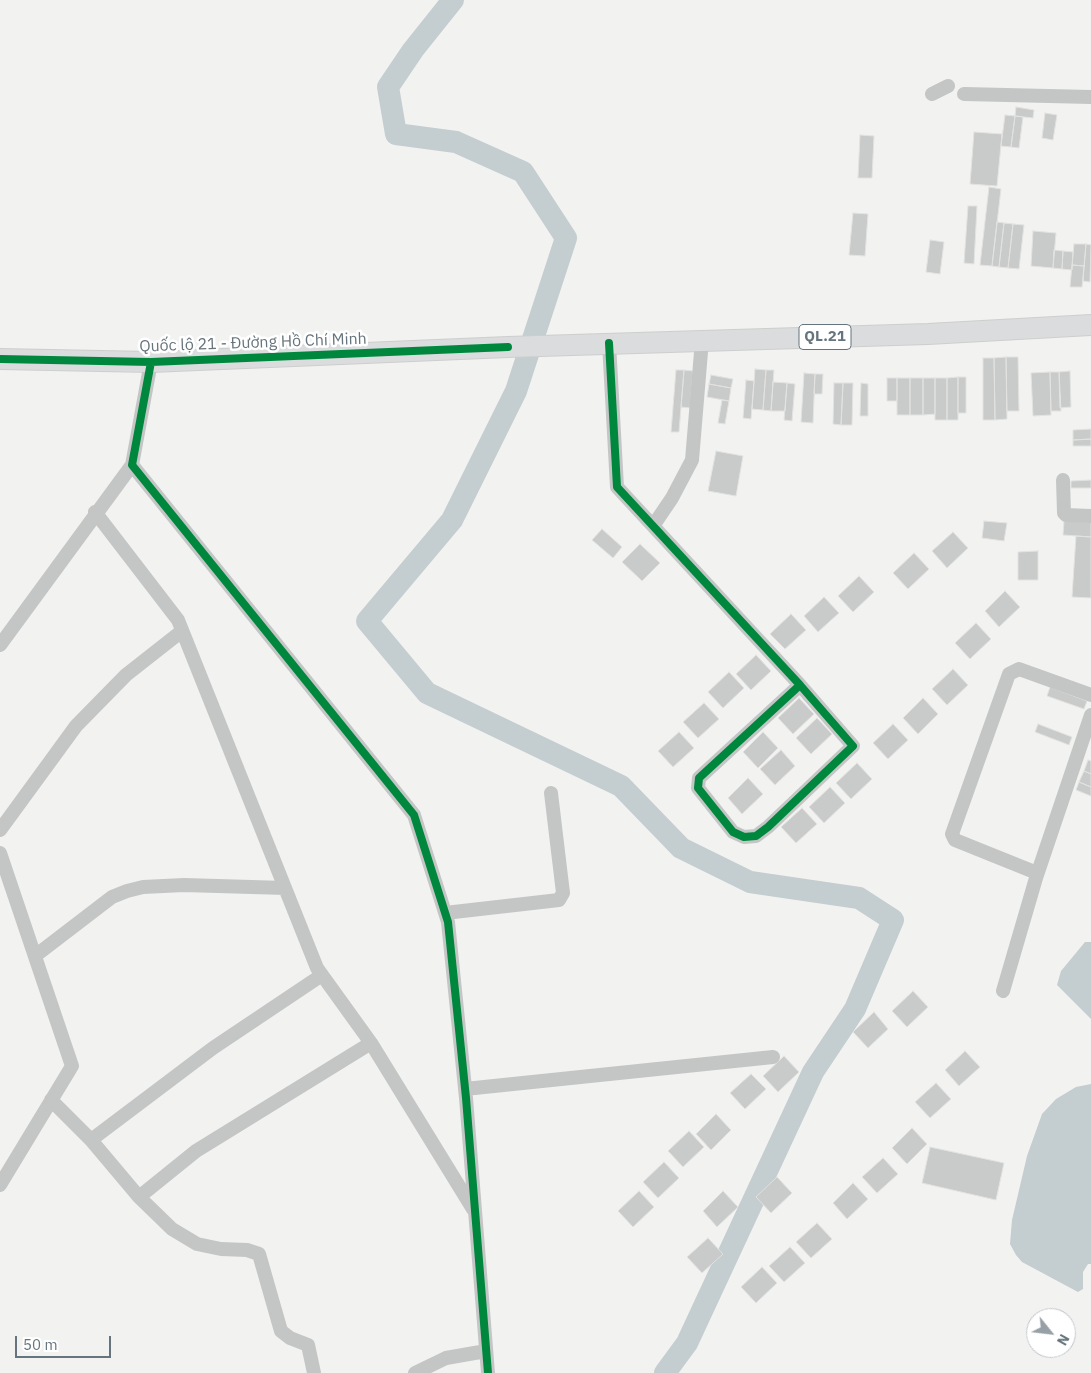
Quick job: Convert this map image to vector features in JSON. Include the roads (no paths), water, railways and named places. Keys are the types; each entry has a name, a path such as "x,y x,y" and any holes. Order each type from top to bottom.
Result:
{"highway":[{"name":"Quốc lộ 21 - Đường Hồ Chí Minh","path":"0,359 152,362 609,343 928,334 1091,325"}],"street":[{"path":"932,94 948,86"},
{"path":"964,94 1091,97"},
{"path":"653,526 672,498 692,460 702,340"},
{"path":"609,343 617,488 800,685 854,746 756,836 744,836 733,832 698,788 698,778 800,685"},
{"path":"1,641 95,512 132,465 152,362"},
{"path":"132,465 414,815 448,922 466,1089 488,1373"},
{"path":"1063,480 1064,513 1066,515 1091,516"},
{"path":"95,512 178,620 317,968 371,1043 475,1212"},
{"path":"0,830 76,726 126,675 182,631"},
{"path":"1038,873 955,840 952,834 1009,674 1019,669 1091,695"},
{"path":"1003,991 1038,873 1091,715"},
{"path":"445,913 559,900 562,893 552,793"},
{"path":"0,853 72,1066 0,1185"},
{"path":"35,956 112,897 127,891 143,887 184,885 285,888"},
{"path":"91,1140 213,1048 322,975"},
{"path":"139,1197 196,1151 371,1043"},
{"path":"466,1089 773,1057"},
{"path":"51,1100 91,1140 139,1197 172,1229 197,1244 221,1249 247,1250 259,1254 281,1331 290,1338 308,1345 314,1373"},
{"path":"415,1373 446,1358 486,1351"}],"waterway":[{"path":"453,0 413,50 388,87 396,134 456,142 523,172 566,238 516,391 452,520 367,621 427,693 621,786 681,848 750,882 859,898 893,920 855,1009 813,1072 687,1343 665,1373"}]}
